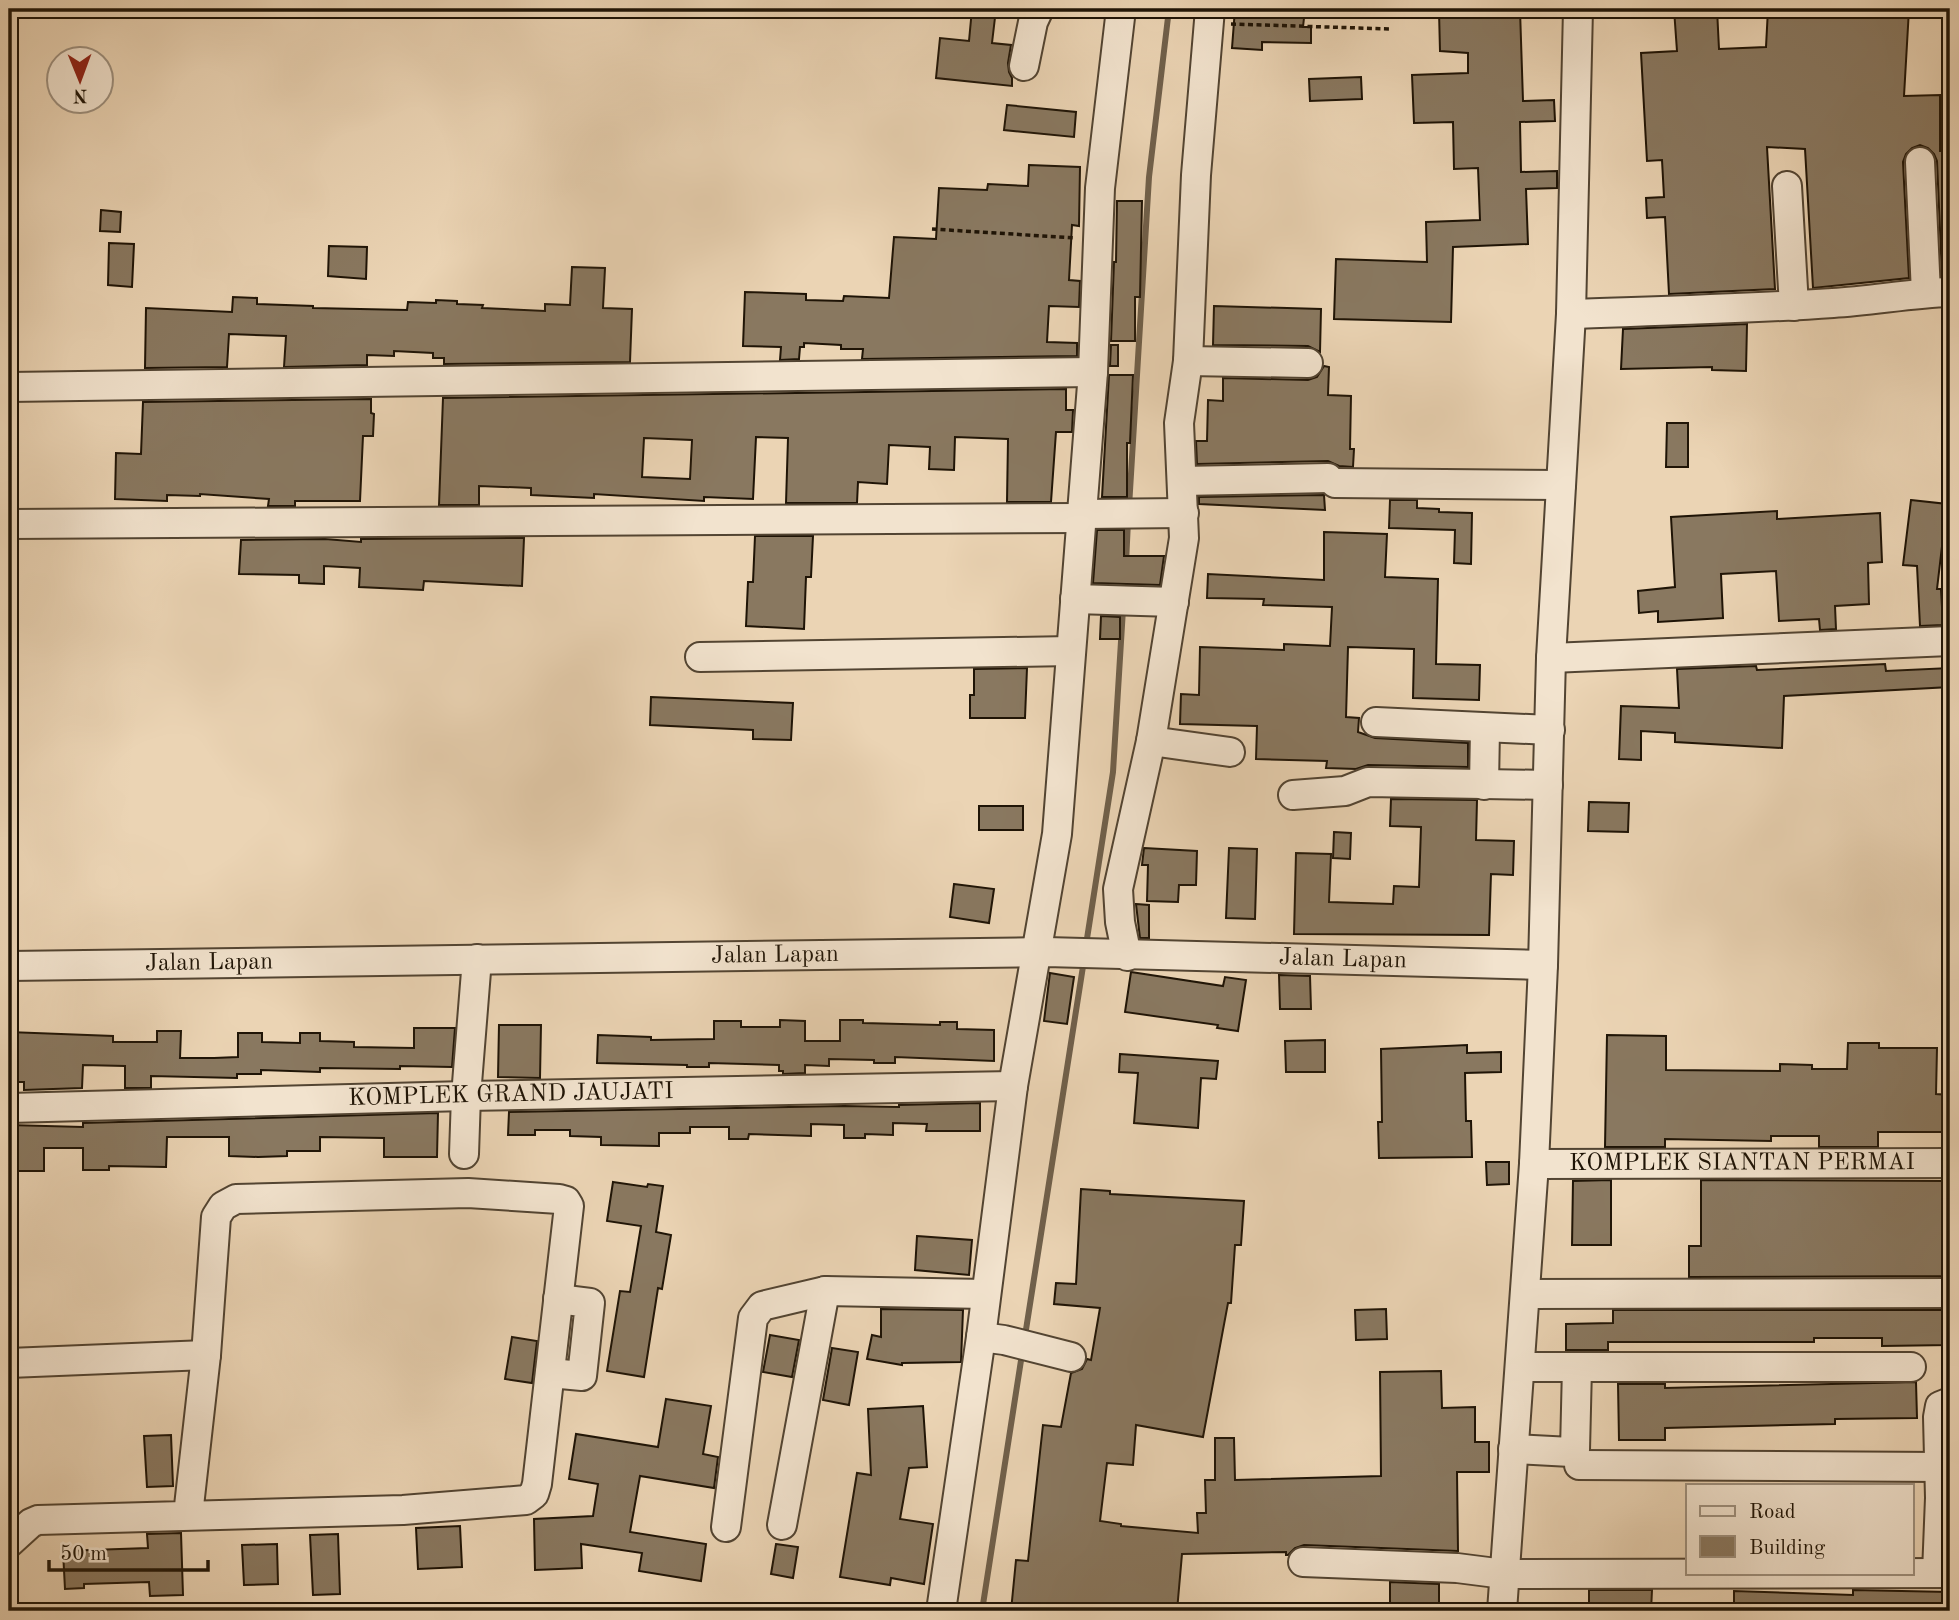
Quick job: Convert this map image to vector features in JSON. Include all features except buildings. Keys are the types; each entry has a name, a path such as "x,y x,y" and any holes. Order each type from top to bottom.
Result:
{"street":[{"path":"1024,66 1033,22 1039,9"},
{"path":"941,1611 993,1338 985,1294 1013,1086 1040,953 1057,834 1093,372 1105,139 1121,9"},
{"path":"1502,1611 1534,1164 1552,659 1571,314 1578,9"},
{"path":"1117,956 1118,889 1151,741 1168,602 1184,538 1176,513 1182,481 1179,423 1188,361 1196,175 1209,16"},
{"path":"1571,314 1794,306 1938,293 1920,162"},
{"path":"1787,186 1794,306"},
{"path":"1188,361 1308,363"},
{"path":"9,387 1093,372"},
{"path":"1182,481 1331,480 1561,485"},
{"path":"9,524 1082,516 1176,513"},
{"path":"1075,598 1168,602"},
{"path":"1552,659 1950,640"},
{"path":"700,657 1071,651"},
{"path":"1376,722 1550,730"},
{"path":"1484,785 1485,729"},
{"path":"1151,741 1230,752"},
{"path":"1293,795 1345,791 1368,782 1548,785"},
{"name":"Jalan Lapan","path":"9,966 1040,953 1543,965"},
{"path":"464,1154 477,959"},
{"name":"KOMPLEK GRAND JAUJATI","path":"9,1108 1013,1086"},
{"name":"KOMPLEK SIANTAN PERMAI","path":"1534,1164 1950,1163"},
{"path":"9,1543 38,1520 403,1510 526,1500 534,1494 537,1484 569,1206 566,1201 468,1193 236,1199 223,1206 216,1217 206,1355 188,1515"},
{"path":"726,1527 753,1318 762,1306 825,1292 985,1294"},
{"path":"782,1525 825,1292"},
{"path":"1525,1294 1950,1293"},
{"path":"993,1338 1059,1354"},
{"path":"9,1363 206,1355"},
{"path":"1520,1367 1911,1367"},
{"path":"1513,1449 1575,1450 1577,1367"},
{"path":"1913,1573 1943,1573 1945,1498 1938,1417 1940,1406 1950,1402"},
{"path":"1579,1465 1941,1468"},
{"path":"1303,1562 1457,1568 1504,1574 1686,1574"}],"path":[{"path":"1209,16 1391,29"},
{"path":"932,229 1098,239"}],"waterway":[{"path":"1129,507 1149,177 1169,9"},
{"path":"1126,563 1128,521"},
{"path":"1086,945 1113,772 1123,609"},
{"path":"1025,1336 1084,960"},
{"path":"982,1611 1022,1354"}]}
